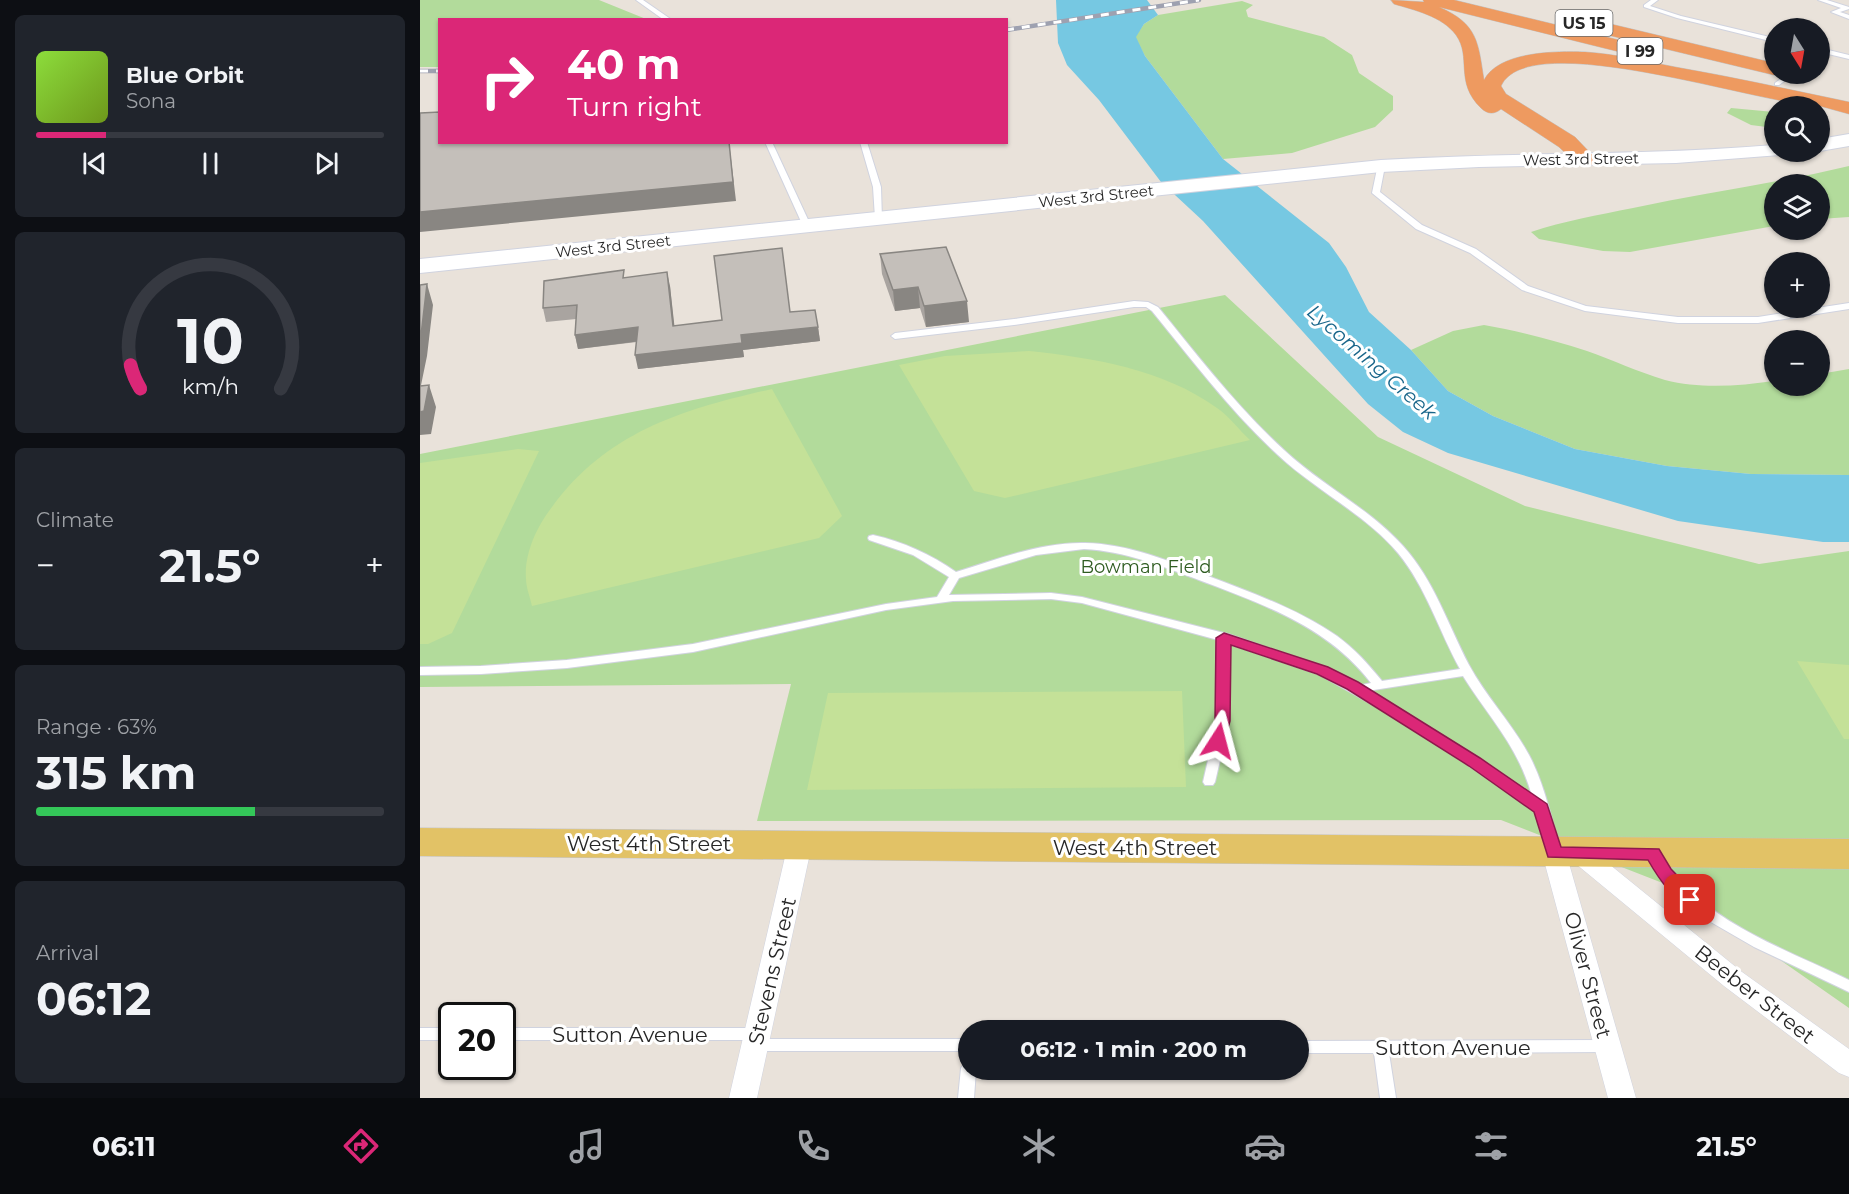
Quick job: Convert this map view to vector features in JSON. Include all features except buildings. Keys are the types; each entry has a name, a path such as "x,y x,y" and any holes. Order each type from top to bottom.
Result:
{"highway":[{"path":"1400,0 1443,16 1464,31 1469,44 1475,86 1482,99 1552,144 1585,159"},
{"name":"I 99","path":"1432,0 1764,71"},
{"name":"US 15","path":"1486,0 1682,47"},
{"path":"1582,17 1682,47"},
{"name":"I 99","path":"1682,47 1764,70"},
{"path":"1585,159 1567,142 1498,98 1491,86 1496,75 1513,66 1538,60 1595,59 1722,81 1849,108"},
{"name":"I 99","path":"1806,84 1849,102"}],"main road":[{"path":"1830,143 1849,140"},
{"name":"West 3rd Street","path":"420,266 1381,166 1469,161 1698,156 1764,152"},
{"name":"West 4th Street","path":"420,842 1849,854"}],"street":[{"name":"Stevens Street","path":"743,1098 801,844"},
{"name":"Oliver Street","path":"1567,853 1607,1046 1622,1098"},
{"name":"Beeber Street","path":"1567,853 1849,1065"}],"lane":[{"path":"639,0 666,18"},
{"path":"1655,0 1646,6 1679,17 1764,38"},
{"path":"1821,0 1847,9 1834,12 1849,17"},
{"path":"1830,52 1849,57"},
{"path":"769,144 807,226"},
{"path":"864,144 877,187 879,218"},
{"path":"1381,166 1376,193 1419,227 1473,251 1525,288 1585,308 1678,320 1758,320 1849,306"},
{"path":"895,336 1014,322 1134,304 1148,305 1155,309 1217,383 1281,453 1398,547 1412,564 1467,672 1522,754 1530,771 1541,808 1567,853"},
{"path":"873,538 898,543 931,558 956,576"},
{"path":"941,600 956,576 1008,559 1082,546 1135,552 1248,595 1297,617 1351,652 1379,686"},
{"path":"420,671 481,670 567,664 693,648 886,607 941,600 1011,596 1062,598 1092,603 1224,638 1322,670 1358,689 1474,762 1541,808"},
{"path":"1209,782 1223,721 1224,638"},
{"path":"1358,689 1467,672"},
{"path":"1653,853 1665,874 1700,908 1741,933 1849,986"},
{"path":"420,1034 438,1034"},
{"name":"Sutton Avenue","path":"516,1034 958,1046"},
{"name":"Sutton Avenue","path":"1309,1047 1607,1046"},
{"path":"1381,1047 1388,1098"},
{"path":"966,1098 968,1080"}],"green space":[{"path":"420,0 599,0 644,18 438,18 438,67 420,67"},
{"path":"1242,1 1253,5 1246,10 1248,17 1324,37 1352,55 1359,73 1393,96 1393,110 1375,127 1292,153 1223,159 1145,56 1135,37 1144,24 1158,15"},
{"path":"1731,108 1764,111 1764,127 1751,125 1727,113"},
{"path":"1849,166 1849,217 1830,218 1830,174 1813,174"},
{"path":"1764,184 1764,228 1630,252 1603,251 1539,239 1531,232 1594,216"},
{"name":"Bowman Field","path":"1225,295 1378,437 1525,506 1759,564 1849,551 1849,1008 1678,889 1501,820 757,821 791,684 420,687 420,454"},
{"path":"1484,325 1523,333 1587,351 1655,377 1678,383 1706,386 1764,382 1764,396 1830,396 1830,372 1849,369 1849,475 1751,474 1667,466 1575,449 1493,416 1448,391 1411,350 1453,331"},
{"path":"1029,351 1103,362 1174,384 1221,411 1250,440 1005,498 974,491 899,365 945,356"},
{"path":"772,389 842,516 819,538 532,606 527,585 527,560 541,523 574,481 598,459 650,427 678,415"},
{"path":"518,449 539,451 452,633 428,644 420,644 420,463"},
{"path":"1797,661 1849,665 1849,739 1844,739"},
{"path":"1182,691 1186,787 807,790 828,693"}],"water":[{"name":"Lycoming Creek","path":"1056,0 1147,0 1158,15 1144,24 1136,37 1145,56 1223,159 1329,243 1346,267 1369,312 1411,350 1448,391 1493,416 1575,449 1667,466 1751,474 1849,475 1849,542 1823,542 1678,521 1448,453 1403,432 1368,404 1203,221 1161,182 1099,100 1067,65 1058,43"}],"railway":[{"path":"1008,30 1199,0"},
{"path":"420,71 438,71"}],"route":[{"path":"1218,741 1223,721 1224,638 1322,670 1416,724 1541,808 1554,853 1653,853 1665,874 1690,900"}]}
